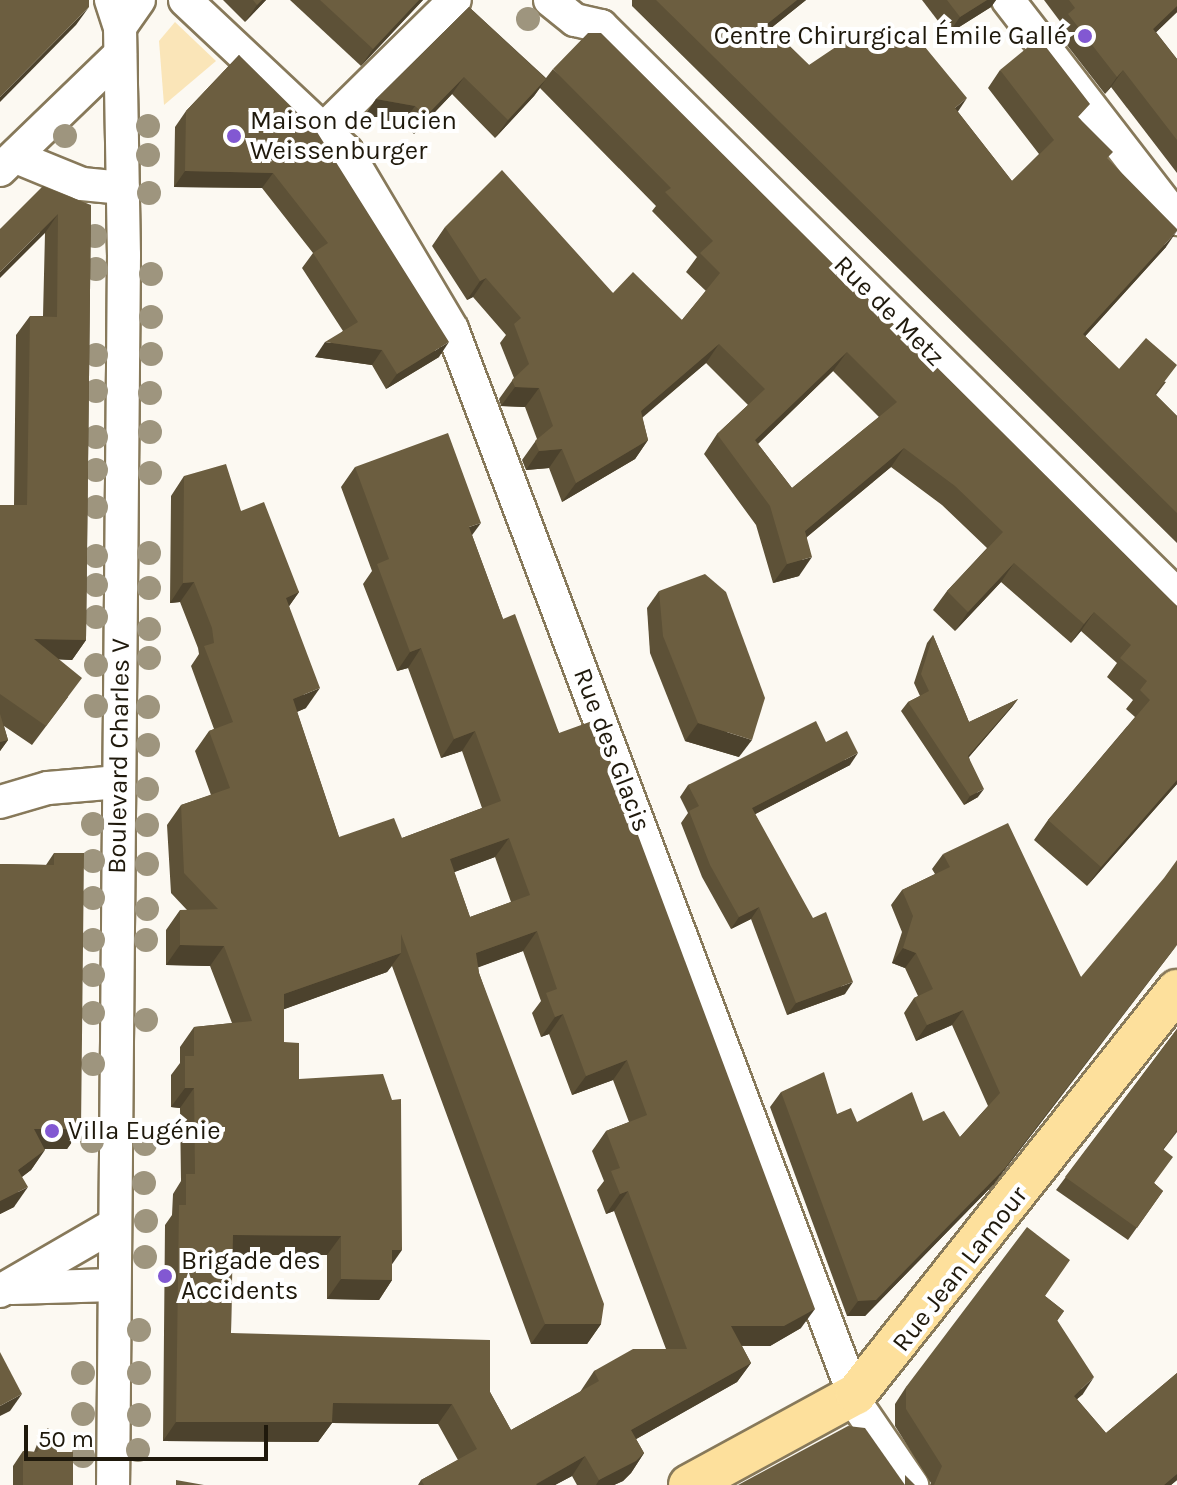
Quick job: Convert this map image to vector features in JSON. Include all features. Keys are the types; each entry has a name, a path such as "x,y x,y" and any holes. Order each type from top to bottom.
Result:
{"main road":[{"name":"Rue Jean Lamour","path":"689,1485 856,1394 1177,990"}],"street":[{"path":"123,188 82,184 8,163 139,0"},
{"name":"Rue des Glacis","path":"185,0 347,152 452,329 856,1394 912,1485"},
{"path":"323,130 455,0"},
{"path":"550,0 575,20 600,13"},
{"path":"1019,4 1177,219"},
{"name":"Rue de Metz","path":"600,13 1177,595"},
{"name":"Boulevard Charles V","path":"113,1485 123,188 117,27"},
{"path":"0,802 48,788 119,782"},
{"path":"3,1290 114,1225"},
{"path":"3,1290 114,1285"}],"shaded area":[{"path":"175,22 216,61 164,105 159,41"}],"building":[{"path":"0,0 89,0 89,7 0,97"},
{"path":"320,0 419,0 373,49"},
{"path":"656,0 797,0 767,24 809,65 861,30 882,51 911,30 967,98 955,108 1012,181 1054,140 1000,70 1039,38 1090,104 1078,117 1113,152 1107,158 1177,229 1083,334 1119,369 1146,338 1177,365 1155,394 1177,416 1177,513"},
{"path":"947,0 987,0 960,17"},
{"path":"1069,0 1177,0 1177,6 1153,29 1177,59 1177,140 1123,70 1117,77 1068,14 1075,8"},
{"path":"469,7 546,79 508,120 464,77 426,116 415,106 376,99"},
{"path":"588,33 601,33 1177,606 1177,780 1101,867 1048,820 1150,700 1140,690 1147,681 1120,658 1131,645 1094,612 1084,624 1014,563 968,612 947,591 1003,532 955,486 904,448 805,531 812,557 787,564 770,506 717,434 765,389 719,344 641,411 648,440 576,483 562,449 539,451 535,441 553,426 539,388 515,387 512,380 529,364 514,324 521,318 486,278 480,281 445,227 502,170 613,293 633,272 682,320 720,273 700,253 713,241 665,192 671,188 553,69","holes":["847,352 897,402 792,488 755,440"]},
{"path":"239,55 317,132 449,342 397,374 382,350 325,342 358,322 313,253 328,243 273,173 185,171 186,111"},
{"path":"43,186 91,205 86,640 34,639 82,678 46,726 0,694 0,505 27,505 30,316 57,317 58,214 0,272 0,229"},
{"path":"448,433 481,523 469,527 503,619 515,614 559,733 595,720 815,1309 784,1326 731,1326 751,1363 631,1430 644,1453 636,1461 599,1480 585,1456 537,1485 424,1485 421,1480 477,1449 452,1404 333,1403 332,1422 176,1422 179,1205 186,1205 186,1174 195,1174 194,1088 185,1088 185,1056 194,1056 194,1027 252,1021 224,946 180,945 180,910 218,909 184,873 181,805 230,788 209,731 233,722 204,646 214,643 212,628 194,582 183,583 184,476 226,464 241,511 264,502 299,592 286,598 320,688 293,699 339,837 394,818 402,838 501,801 475,731 454,739 421,648 410,652 377,564 389,559 355,467","holes":["509,838 530,895 470,917 450,859","537,931 557,989 546,993 555,1017 563,1014 586,1076 627,1060 647,1115 606,1131 620,1168 611,1171 620,1194 628,1191 687,1349 633,1349 594,1371 599,1381 511,1430 490,1392 490,1340 231,1333 233,1235 341,1236 341,1279 392,1280 392,1250 402,1250 401,1099 392,1100 383,1074 299,1079 299,1043 284,1042 284,994 401,953 401,934 545,1324 601,1324 604,1304 479,973 476,953"]},
{"path":"705,574 726,592 765,698 752,740 698,723 663,636 659,591"},
{"path":"933,635 969,722 1018,699 968,756 984,789 970,796 908,702 929,691 921,674"},
{"path":"0,714 8,740 0,742"},
{"path":"816,721 826,742 847,731 858,753 752,808 813,918 826,912 853,982 796,1003 759,907 739,917 710,865 689,811 699,806 688,785"},
{"path":"1008,823 1081,977 1177,860 1177,945 1005,1168 876,1300 858,1301 781,1092 824,1072 837,1114 851,1108 857,1122 912,1092 923,1121 944,1111 960,1137 1000,1093 963,1010 927,1025 914,998 933,989 916,953 903,948 913,916 902,890 950,867 943,854"},
{"path":"54,853 84,853 81,1129 34,1129 45,1150 18,1170 28,1187 0,1201 0,864 54,865"},
{"path":"1177,1029 1177,1130 1163,1149 1173,1157 1154,1183 1163,1191 1137,1228 1065,1177"},
{"path":"1027,1227 1070,1260 1045,1296 1064,1311 1057,1320 1094,1377 1074,1396 1106,1433 1177,1373 1177,1474 1164,1485 934,1485 942,1466 906,1409 906,1387"},
{"path":"0,1352 22,1394 0,1406"},
{"path":"848,1426 865,1428 905,1485 738,1485"},
{"path":"48,1428 57,1452 73,1452 73,1485 23,1485 23,1451 37,1452"},
{"path":"905,1475 915,1485 905,1485"},
{"path":"176,1480 204,1485 176,1485"}],"place":[{"name":"Centre Chirurgical Émile Gallé","path":"1085,36"},
{"name":"Maison de Lucien Weissenburger","path":"234,136"},
{"name":"Villa Eugénie","path":"52,1131"},
{"name":"Brigade des Accidents","path":"165,1276"}]}
